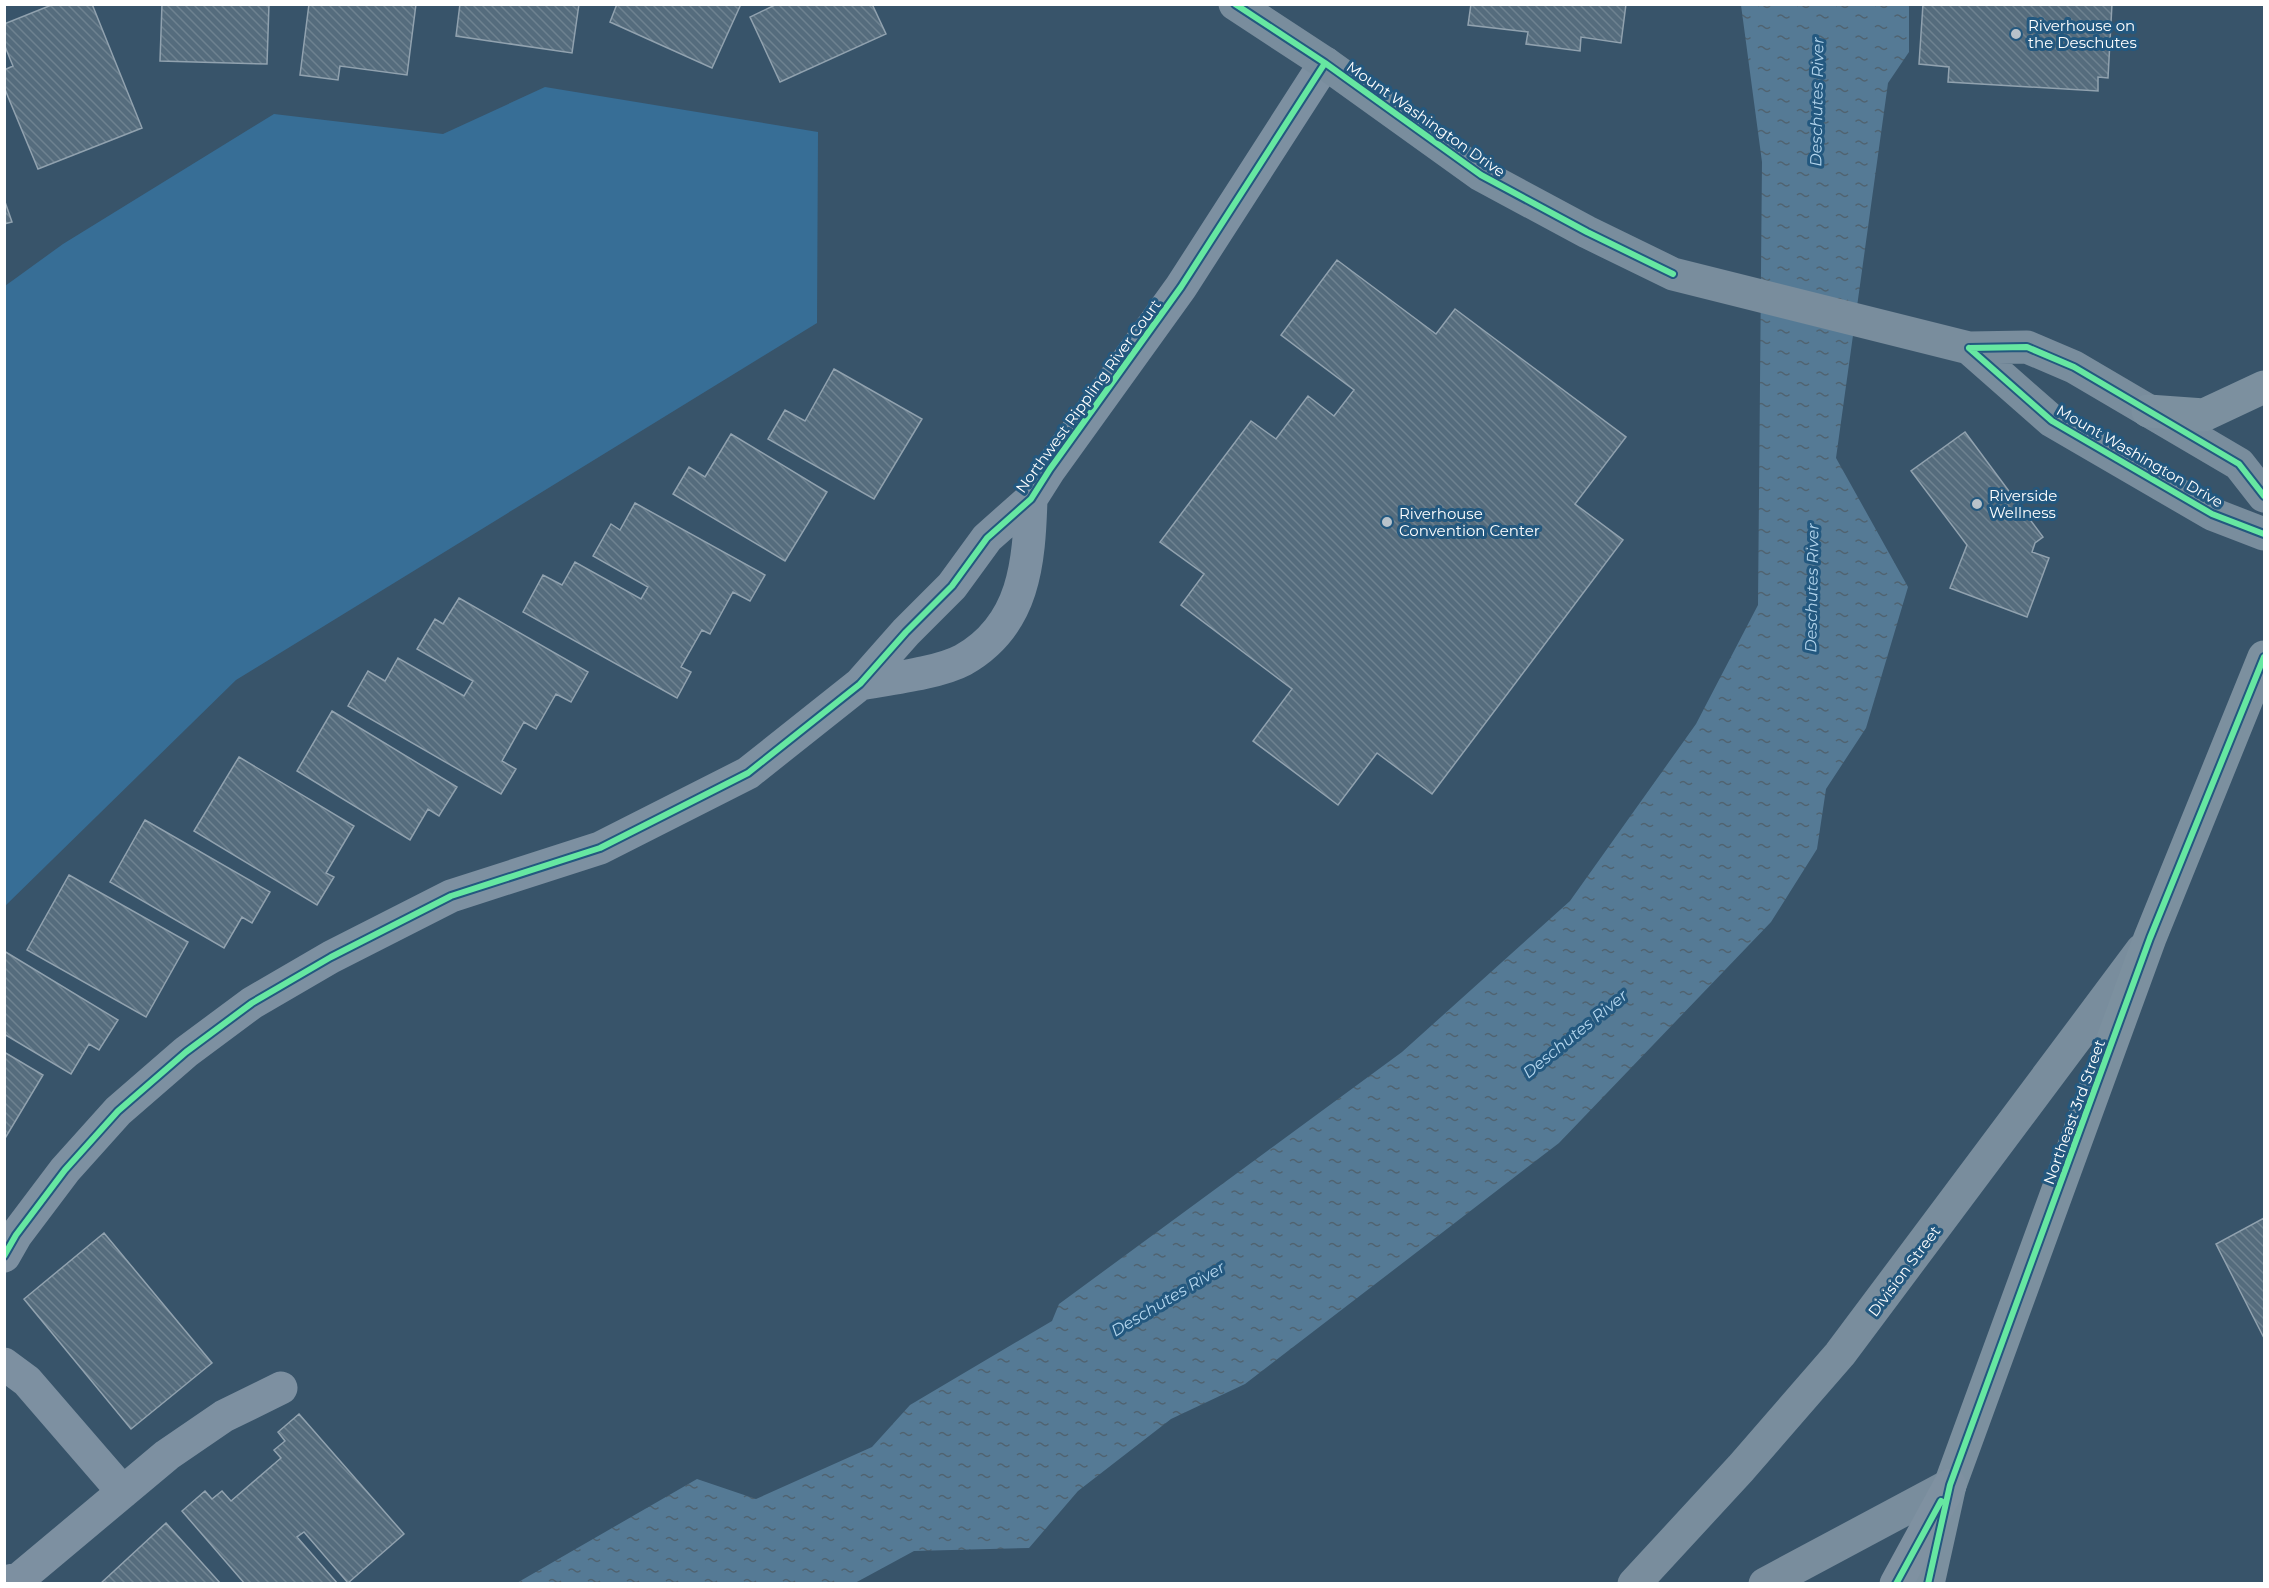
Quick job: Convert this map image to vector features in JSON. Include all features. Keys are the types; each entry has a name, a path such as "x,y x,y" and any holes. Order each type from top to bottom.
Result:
{"highway":[{"path":"1896,1584 1950,1485"}],"main road":[{"name":"Mount Washington Drive","path":"1235,4 1325,63 1481,175 1587,232 1673,274 1969,348 2027,347 2074,367 2239,464 2265,496"},
{"name":"Mount Washington Drive","path":"1969,348 2052,421 2212,514 2265,534"},
{"path":"2148,411 2204,415 2265,387"},
{"name":"Northeast 3rd Street","path":"1928,1584 1950,1485 2150,938 2265,657"},
{"name":"Division Street","path":"1634,1584 1741,1468 1840,1354 2150,938"},
{"path":"1765,1584 1950,1485"}],"street":[{"name":"Northwest Rippling River Court","path":"4,1256 16,1235 65,1170 118,1112 186,1052 252,1003 331,957 451,896 600,848 654,819 703,797 748,773 860,684 906,632 952,586 987,538 1031,499 1050,469 1181,287 1325,63"},
{"name":"Northwest Rippling River Court","path":"860,684 962,660 993,638 1017,603 1029,555 1031,499"},
{"path":"4,1364 27,1381 123,1492"},
{"path":"4,1582 19,1579 167,1455 224,1416 281,1388"}],"shaded area":[{"path":"545,87 818,132 817,323 236,680 5,906 5,286 63,244 274,114 443,134"}],"water":[{"name":"Deschutes River","path":"1741,5 1909,5 1909,52 1888,83 1836,458 1908,587 1866,728 1826,789 1817,849 1771,922 1559,1143 1245,1384 1171,1419 1078,1491 1029,1548 914,1551 855,1583 515,1584 697,1479 756,1499 872,1447 910,1405 1052,1321 1059,1304 1402,1052 1570,901 1696,724 1758,605 1762,162"}],"building":[{"path":"54,4 92,4 142,128 38,169 4,87 4,70 13,66 4,44 4,24"},
{"path":"162,4 269,4 267,64 160,61"},
{"path":"309,4 416,4 407,75 340,66 338,80 300,75"},
{"path":"460,4 579,4 572,53 456,36"},
{"path":"617,4 741,4 712,68 610,22"},
{"path":"777,4 872,4 886,34 780,82 750,17"},
{"path":"1471,4 1626,4 1621,43 1581,37 1580,51 1526,44 1528,32 1468,25"},
{"name":"Riverhouse on the Deschutes","path":"1923,4 2112,4 2108,78 2098,77 2098,91 1948,82 1949,67 1919,64"},
{"path":"4,199 12,222 4,224"},
{"name":"Riverhouse Convention Center","path":"1337,260 1436,334 1455,309 1626,437 1575,504 1623,540 1432,794 1377,753 1338,805 1253,741 1292,689 1181,605 1204,574 1160,542 1251,421 1276,439 1308,396 1334,416 1354,390 1281,335"},
{"path":"834,369 922,419 874,499 768,439 785,410 805,421"},
{"name":"Riverside Wellness","path":"1965,432 2043,537 2035,543 2032,552 2049,558 2027,617 1950,588 1967,545 1911,471"},
{"path":"731,434 827,492 785,561 673,494 689,467 705,477"},
{"path":"635,503 765,575 750,601 733,592 710,634 702,630 681,667 691,672 677,698 523,612 543,575 562,585 575,562 641,599 648,587 593,556 611,524 620,530"},
{"path":"459,598 588,672 571,702 556,694 536,729 524,722 502,761 516,769 501,794 348,706 368,671 385,681 398,658 464,696 473,681 417,649 435,619 443,624"},
{"path":"332,711 457,787 439,816 428,809 410,840 297,771"},
{"path":"239,757 354,826 326,873 334,877 317,905 194,831"},
{"path":"145,820 270,892 252,923 242,917 224,948 110,882"},
{"path":"69,875 188,942 146,1017 27,950"},
{"path":"4,951 118,1020 99,1050 89,1044 71,1074 4,1034"},
{"path":"4,1052 43,1075 4,1140"},
{"path":"2264,1218 2264,1338 2216,1244"},
{"path":"104,1233 212,1363 131,1429 24,1299"},
{"path":"299,1414 404,1534 348,1583 304,1532 297,1537 338,1584 245,1584 182,1511 205,1491 212,1499 222,1491 231,1501 281,1458 274,1450 285,1441 278,1432"},
{"path":"166,1523 221,1584 100,1584"}],"cycle path":[{"path":"1235,4 1325,63 1481,175 1587,232 1673,274"},
{"path":"4,1256 16,1235 65,1170 118,1111 186,1052 252,1003 331,957 451,896 600,848 748,773 860,684 906,632 952,586 987,538 1031,499 1050,469 1181,287 1325,63"},
{"path":"1969,348 2027,347 2074,367 2239,464 2264,496"},
{"path":"1969,348 2052,421 2212,514 2264,534"},
{"path":"1928,1584 1950,1485 2150,938 2264,657"},
{"path":"1896,1584 1941,1501"}],"place":[{"name":"Riverhouse on the Deschutes","path":"2016,34"},
{"name":"Riverside Wellness","path":"1977,504"},
{"name":"Riverhouse Convention Center","path":"1387,522"}]}
